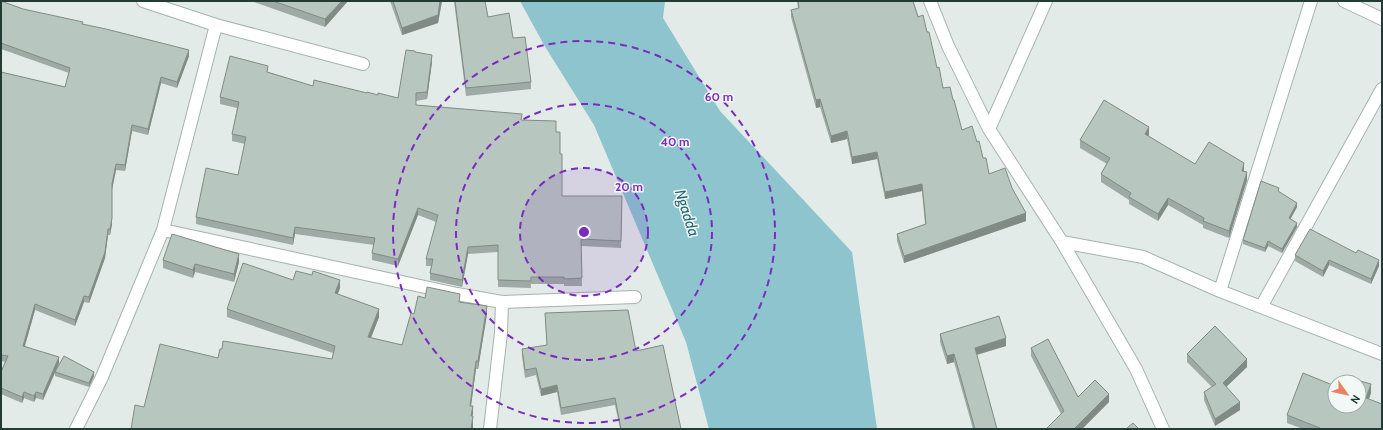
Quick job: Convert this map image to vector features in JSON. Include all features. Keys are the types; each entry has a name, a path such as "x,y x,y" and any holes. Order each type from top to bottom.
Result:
{"street":[{"path":"143,1 216,24 362,64"},
{"path":"930,1 948,46 989,128 1062,242 1136,369 1163,429"},
{"path":"989,128 1046,1"},
{"path":"1220,291 1311,1"},
{"path":"1344,1 1382,19"},
{"path":"76,429 102,377 163,230 216,24"},
{"path":"1261,307 1382,89"},
{"path":"163,230 502,302 635,297"},
{"path":"1062,242 1142,258 1220,291 1382,354"},
{"path":"490,429 501,333 502,302"}],"water":[{"name":"Ngadda","path":"520,1 665,1 663,18 720,111 852,252 877,429 709,429 686,342 594,125 544,45"}],"building":[{"path":"1,1 23,9 83,22 82,24 189,50 177,82 161,77 148,129 132,125 125,165 116,164 112,184 112,218 110,229 108,229 105,252 89,297 84,296 75,320 35,304 23,346 59,357 43,394 36,392 34,396 24,392 22,397 1,388 1,372 8,356 1,355 1,72 65,87 70,68 1,43"},
{"path":"273,1 342,1 325,19"},
{"path":"393,1 440,1 438,15 402,28"},
{"path":"455,1 485,1 488,17 509,13 513,38 525,37 531,82 466,88"},
{"path":"798,1 913,1 918,17 923,15 927,32 929,32 937,68 939,67 943,88 950,87 962,130 972,126 977,142 979,141 983,158 986,158 989,174 1005,168 1012,188 1026,213 904,256 897,234 926,224 922,184 885,192 877,152 852,157 847,131 831,136 820,99 816,100 791,10 799,8"},
{"path":"406,50 432,55 427,92 416,93 416,105 522,114 521,120 556,121 556,132 560,132 560,154 562,154 562,196 622,196 621,241 581,239 582,278 564,279 564,277 531,277 531,281 498,280 498,245 468,247 462,280 430,273 433,259 426,259 438,215 418,208 398,259 372,253 375,238 295,227 293,238 196,217 206,168 238,175 246,137 232,134 239,102 220,97 230,56 268,66 267,72 313,86 314,80 367,93 378,95 378,93 398,98"},
{"path":"1104,100 1149,127 1145,134 1195,164 1209,142 1244,163 1242,171 1247,172 1229,231 1203,221 1204,218 1168,198 1158,214 1129,197 1131,193 1101,174 1110,158 1080,140"},
{"path":"1261,181 1279,188 1278,191 1297,203 1289,218 1297,223 1282,249 1268,241 1265,248 1243,240"},
{"path":"1310,229 1356,253 1358,250 1379,260 1371,279 1329,260 1323,271 1295,255"},
{"path":"172,234 239,254 234,274 195,264 193,270 163,260"},
{"path":"243,263 293,280 296,271 312,275 313,271 340,280 335,293 379,309 368,337 402,345 411,313 414,314 418,296 425,298 427,287 460,294 459,302 487,306 478,361 476,361 470,406 473,406 471,429 131,429 135,405 144,407 160,344 218,358 220,349 222,349 223,341 332,359 335,346 227,309"},
{"path":"628,310 636,351 663,345 681,429 621,429 615,398 561,408 557,385 541,389 536,368 525,370 522,349 547,345 545,313"},
{"path":"999,316 1006,338 975,348 997,429 975,429 954,354 947,356 940,334"},
{"path":"1215,326 1247,359 1223,383 1240,402 1215,419 1204,392 1216,384 1187,354"},
{"path":"1048,339 1078,397 1095,380 1109,394 1074,429 1046,429 1064,411 1031,348"},
{"path":"64,356 94,372 89,383 55,372"},
{"path":"1303,373 1327,383 1327,414 1367,414 1367,398 1382,404 1382,429 1320,429 1287,415"},
{"path":"1367,383 1371,384 1367,395"},
{"path":"1133,423 1139,429 1126,429"}]}
